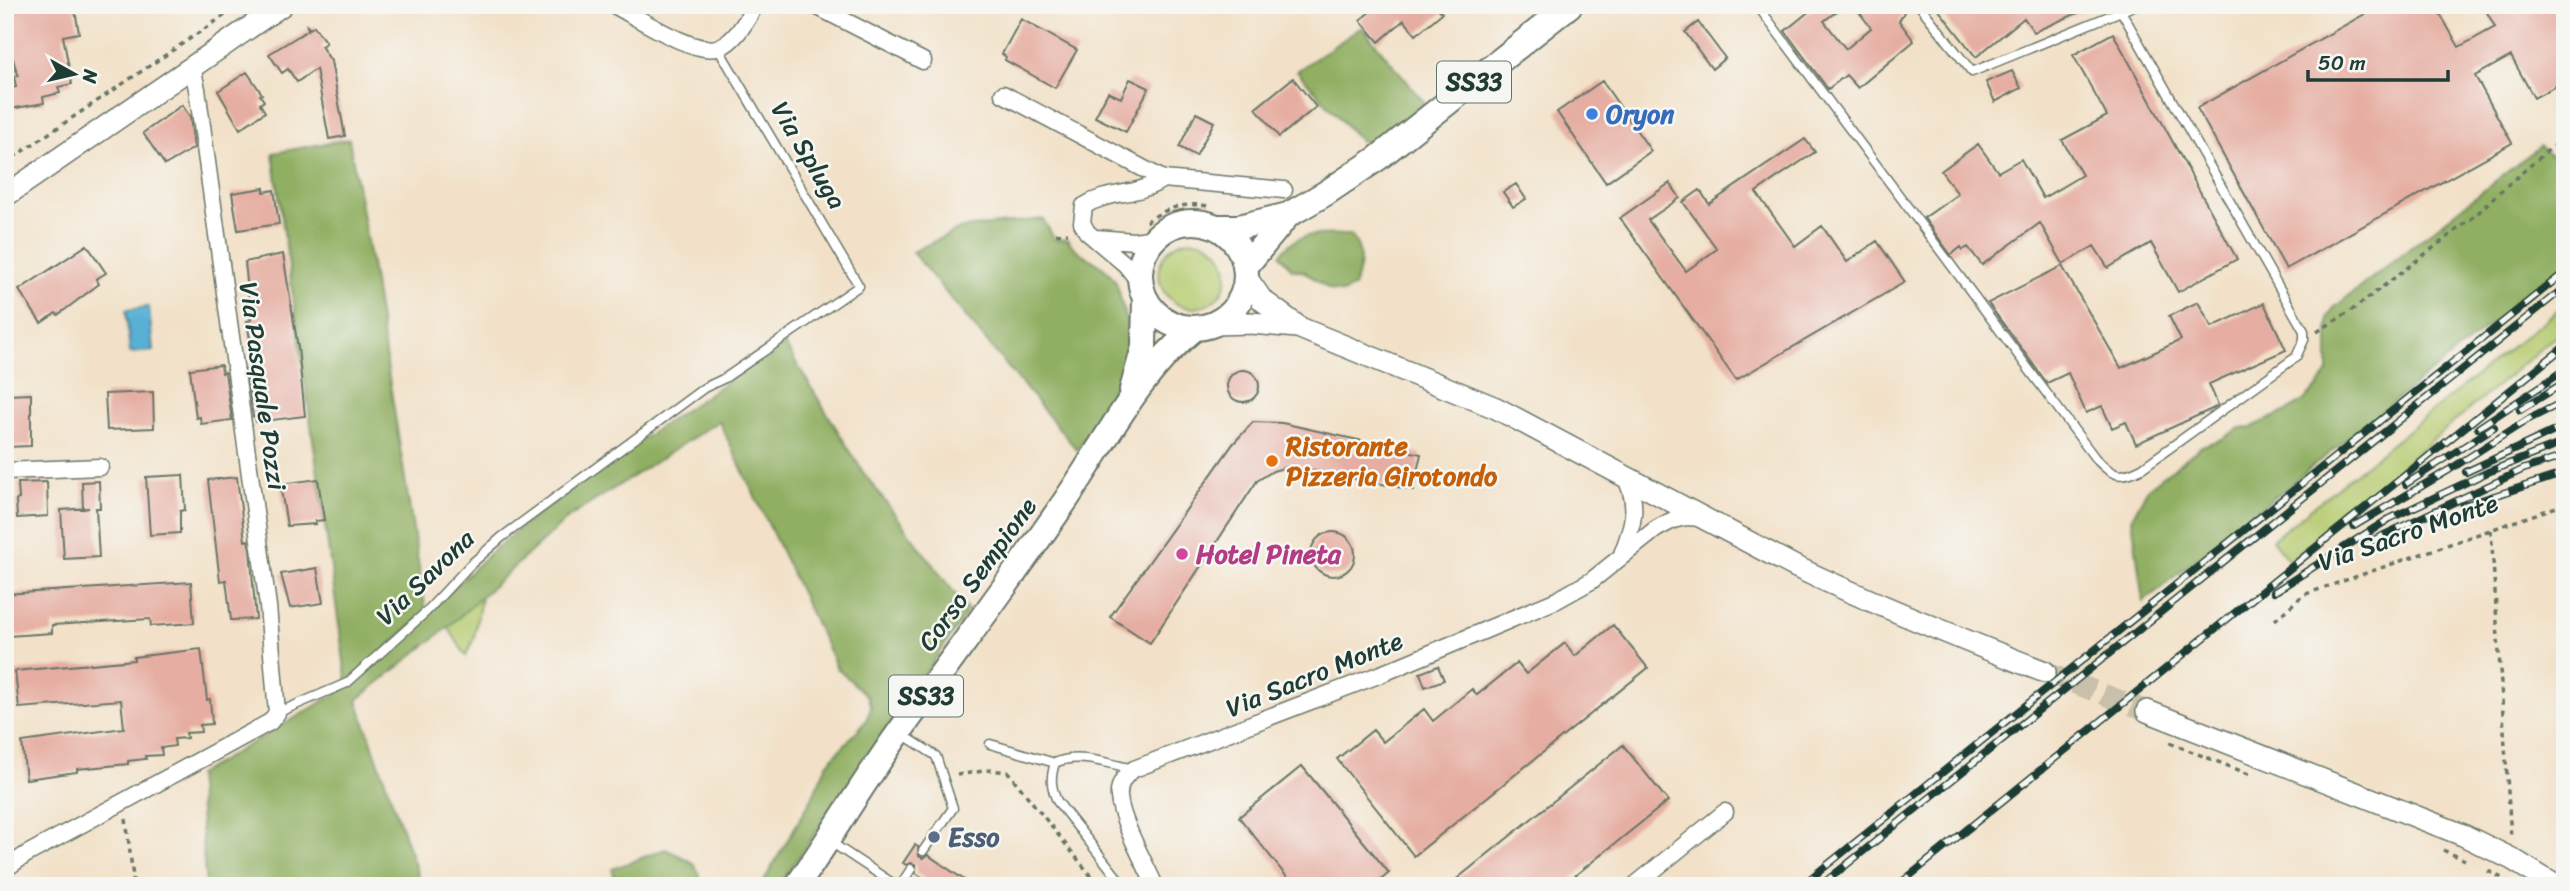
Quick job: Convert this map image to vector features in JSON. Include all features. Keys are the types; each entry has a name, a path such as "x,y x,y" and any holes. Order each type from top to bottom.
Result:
{"main road":[{"name":"SS33","path":"1216,227 1239,227 1289,215 1378,158 1568,6"},
{"name":"SS33","path":"1245,272 1289,215"},
{"path":"1202,222 1216,227 1236,243 1245,272 1238,303 1227,315 1204,326 1180,326 1166,320 1154,310 1143,291 1140,269 1144,255 1155,238 1174,225 1202,222"},
{"name":"Corso Sempione","path":"1130,397 1144,347 1143,291"},
{"name":"Corso Sempione","path":"797,886 899,733 1097,456 1130,397 1162,359 1204,326"}],"street":[{"path":"5,196 282,5"},
{"path":"614,5 698,48 718,48 734,36 755,5"},
{"path":"814,5 923,61"},
{"name":"Via Pasquale Pozzi","path":"192,67 267,593 277,713"},
{"path":"1003,93 1163,178 1283,190"},
{"path":"1143,291 1126,265 1087,232 1082,223 1084,206 1093,200 1145,190 1163,178"},
{"path":"1096,238 1134,241 1155,238"},
{"path":"1245,272 1262,300 1300,328 1496,408 1840,588 2045,672"},
{"path":"1204,326 1251,323 1300,328"},
{"path":"5,471 100,467"},
{"path":"1621,556 1629,535 1634,503 1632,488 1624,475"},
{"name":"Via Sacro Monte","path":"1134,769 1381,674 1557,600 1591,581 1654,530 1673,520 1686,517 1703,518"},
{"path":"2147,711 2424,820 2512,859 2556,886"},
{"name":"Via Savona","path":"5,869 27,854 271,722 277,713"},
{"path":"1134,769 1126,774 1121,783 1119,797 1154,886"},
{"path":"1634,886 1725,811"}],"lane":[{"path":"1757,5 2095,458 2112,474 2121,476 2142,468 2296,356 2304,340 2304,331 2121,11"},
{"path":"1919,5 1972,72 2136,5"},
{"name":"Via Spluga","path":"718,48 859,286"},
{"name":"Via Savona","path":"277,713 347,683 426,612 470,565 543,505 704,388 725,378 859,286"},
{"path":"899,733 936,756 953,808 923,851"},
{"path":"990,744 1055,764"},
{"path":"1124,886 1058,801 1051,787 1051,775 1055,764 1063,759 1090,759 1134,769"},
{"path":"828,840 899,886 911,869"}],"path":[{"path":"5,163 240,5"},
{"path":"2304,340 2355,308 2466,223 2565,136"},
{"path":"1056,234 1067,232 1073,239"},
{"name":"Via Sacro Monte","path":"2275,620 2303,595 2565,504"},
{"path":"2491,530 2512,859"},
{"path":"943,777 990,770 1008,772 1099,886"},
{"path":"124,803 134,886"}],"green space":[{"path":"1362,27 1425,103 1375,142 1360,141 1297,71"},
{"path":"349,139 426,612 347,683 273,153"},
{"path":"2540,146 2565,170 2565,265 2143,602 2132,518 2148,488 2202,446 2222,439 2240,428 2252,427 2303,401 2318,387 2328,372 2328,318 2335,307"},
{"path":"1043,219 1055,240 1067,239 1077,250 1112,276 1127,322 1125,356 1120,373 1077,450 912,252 962,228"},
{"path":"1321,234 1351,235 1360,254 1359,267 1354,287 1343,293 1329,289 1305,272 1292,269 1280,255 1302,237"},
{"path":"1186,240 1200,240 1212,245 1222,255 1227,274 1222,293 1212,303 1200,308 1186,308 1174,303 1164,293 1159,281 1159,267 1164,255 1174,245"},
{"path":"2565,304 2565,328 2289,561 2272,540"},
{"path":"784,343 863,472 968,611 779,886 761,886 812,798 827,764 866,721 871,707 867,696 837,668 719,421 568,518 448,627 357,700 422,886 206,886 197,775 351,685 491,552 521,527 620,454"},
{"path":"481,597 474,638 466,656 448,627"},
{"path":"665,849 685,858 694,866 702,886 618,886 612,869"}],"water":[{"path":"149,307 153,351 130,353 126,310"}],"building":[{"path":"37,5 74,5 79,33 63,36 72,84 58,87 60,93 43,97 44,103 5,110 5,90 16,87 14,77 18,76 10,49 5,50 5,11"},
{"path":"1378,5 1435,5 1442,13 1416,35 1404,20 1379,42 1360,20"},
{"path":"1817,5 1845,5 1824,21 1846,49 1871,28 1854,5 1899,5 1904,12 1899,21 1914,41 1858,88 1846,75 1828,89 1785,31"},
{"path":"1935,5 2096,5 2034,32 2024,18 1976,57"},
{"path":"2381,5 2435,5 2459,47 2495,27 2483,5 2565,5 2565,81 2534,98 2511,56 2475,76 2512,143 2286,269 2197,108"},
{"path":"1021,19 1077,50 1055,88 1005,60 1006,57 1002,54"},
{"path":"1698,22 1725,58 1712,69 1685,32"},
{"path":"307,26 310,29 314,26 326,43 321,46 331,61 345,136 329,139 316,69 297,82 288,69 282,73 269,54 308,30"},
{"path":"2113,33 2237,259 2178,292 2151,243 2108,268 2094,246 2063,264 2040,223 1982,265 1968,247 1963,250 1961,247 1951,255 1924,218 1958,194 1941,171 1978,144 1998,172 2021,159 2043,198 2082,175 2062,140 2107,116 2073,55"},
{"path":"2012,71 2021,88 1995,102 1986,82"},
{"path":"247,72 262,94 260,95 264,101 260,104 265,112 240,129 218,91"},
{"path":"1293,78 1316,107 1279,137 1256,108"},
{"path":"1130,79 1149,88 1126,132 1095,117 1108,92 1121,98"},
{"path":"1602,81 1651,151 1606,183 1557,112"},
{"path":"182,105 190,117 194,148 165,165 143,133"},
{"path":"1196,113 1214,122 1196,156 1179,147"},
{"path":"1805,139 1815,152 1756,192 1795,246 1822,226 1847,262 1877,241 1905,282 1736,380 1620,218 1670,183 1680,198 1648,220 1686,271 1717,249 1683,202 1700,190 1709,204"},
{"path":"1516,184 1526,199 1513,207 1503,192"},
{"path":"264,188 264,192 274,190 279,224 238,230 232,193"},
{"path":"87,245 106,273 96,279 99,284 58,315 56,313 41,323 19,290"},
{"path":"283,254 298,348 305,416 256,422 246,370 255,369 247,321 251,320 245,262"},
{"path":"2062,266 2121,368 2181,340 2169,316 2198,302 2212,327 2264,303 2286,350 2209,384 2218,405 2136,444 2126,422 2112,428 2102,406 2086,413 2068,373 2047,383 1988,303"},
{"path":"221,365 222,373 225,372 232,420 201,424 200,417 196,418 190,369"},
{"path":"1243,370 1254,375 1259,386 1254,397 1243,402 1232,397 1227,386 1232,375"},
{"path":"153,392 154,428 107,430 105,394"},
{"path":"31,394 31,446 5,447 6,395"},
{"name":"Hotel Pineta","path":"1253,422 1282,423 1421,454 1413,490 1290,466 1273,471 1257,481 1150,643 1110,617 1233,444"},
{"path":"183,475 185,510 180,511 180,533 150,535 146,477"},
{"path":"237,477 245,541 248,540 250,549 256,619 231,620 226,580 220,581 208,480"},
{"path":"318,479 324,520 315,521 316,524 287,526 280,484"},
{"path":"99,481 100,508 96,508 99,557 64,559 61,510 83,508 82,482"},
{"path":"47,482 48,516 17,518 18,483"},
{"name":"Hotel Pineta","path":"1333,532 1349,538 1355,554 1349,570 1333,576 1317,570 1311,554 1317,538"},
{"path":"317,568 323,603 290,608 281,574"},
{"path":"191,582 194,623 151,626 150,619 52,625 52,633 8,636 5,594"},
{"path":"1613,625 1648,668 1414,856 1337,759 1373,730 1383,742 1424,709 1433,721 1472,689 1477,695 1517,663 1526,674 1565,643 1575,656"},
{"path":"201,649 212,724 200,725 201,732 186,733 187,738 174,739 175,746 161,748 162,755 145,756 146,759 128,761 128,764 77,769 77,772 26,779 22,742 124,728 121,700 19,708 15,671 134,660 134,657"},
{"path":"1438,666 1444,680 1425,687 1420,673"},
{"path":"1623,745 1668,801 1562,886 1448,886"},
{"path":"1302,766 1389,873 1374,886 1294,886 1239,817"},
{"path":"915,845 918,847 919,856 923,858 928,855 973,886 935,886 916,873 915,864 903,863"}],"tunnel":[{"path":"2045,672 2147,711"}],"railway":[{"path":"1801,886 2565,272"},
{"path":"1820,886 2565,287"},
{"path":"1897,886 2565,346"},
{"path":"2478,428 2565,370"},
{"path":"2520,410 2565,382"},
{"path":"2354,526 2527,420 2565,401"},
{"path":"2466,472 2565,426"},
{"path":"2406,484 2494,427"},
{"path":"2274,592 2389,519 2488,472 2565,442"},
{"path":"2369,542 2524,469 2565,456"},
{"path":"2463,506 2565,473"}],"place":[{"name":"Oryon","path":"1592,114"},
{"name":"Ristorante Pizzeria Girotondo","path":"1272,461"},
{"name":"Hotel Pineta","path":"1182,554"},
{"name":"Esso","path":"934,837"}]}
